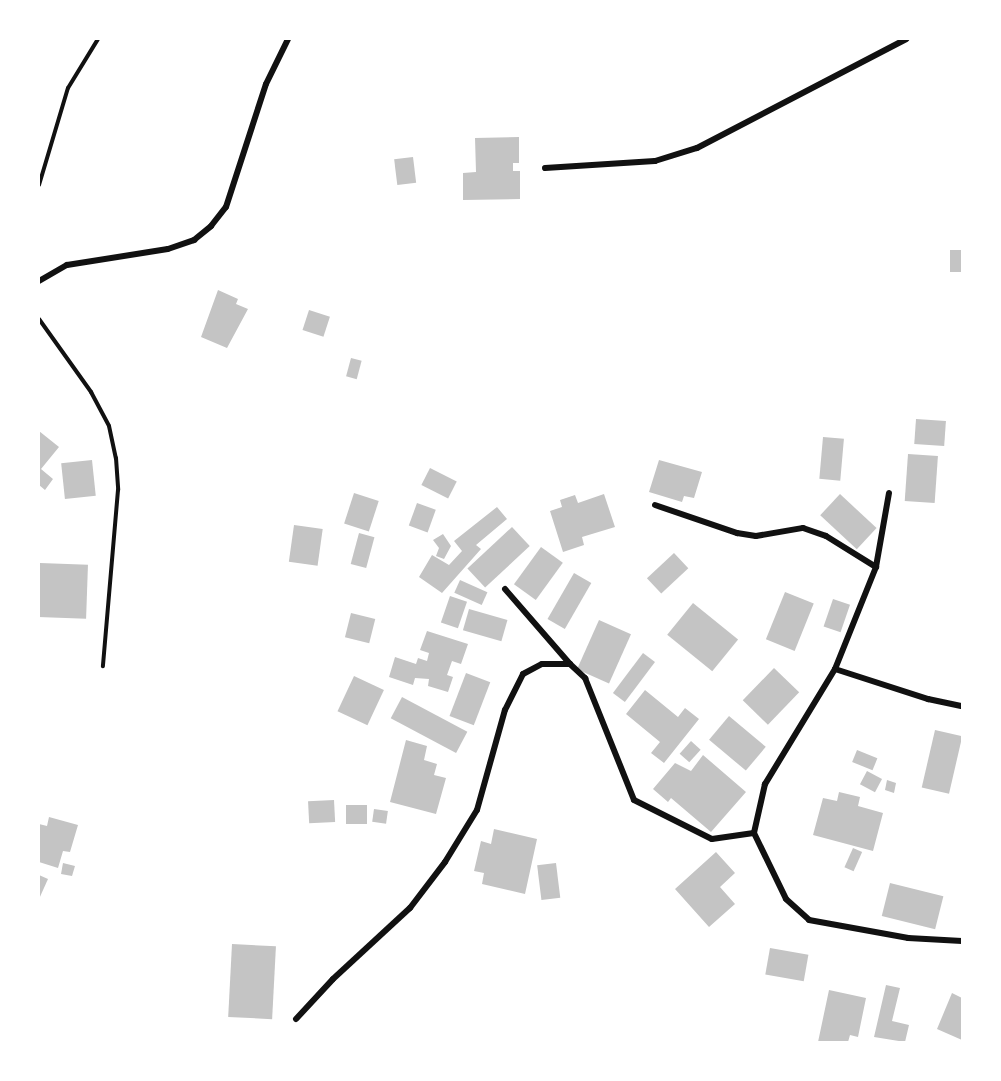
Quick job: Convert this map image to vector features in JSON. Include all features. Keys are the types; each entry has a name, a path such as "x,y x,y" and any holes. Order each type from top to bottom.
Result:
{"street":[{"path":"39,281 67,265 168,249 194,240 211,226 226,207 266,84 288,39"},
{"path":"545,168 655,161 697,148 906,39"},
{"path":"889,493 876,567 835,669 765,784 754,833 786,899 809,920 908,938 962,941"},
{"path":"655,505 737,533 756,536 803,528 826,536 876,567"},
{"path":"505,589 585,678 634,800 712,839 754,833"},
{"path":"296,1019 333,979 410,908 445,862 477,810 505,710 522,674 542,663 570,664"},
{"path":"835,669 928,699 962,706"}],"path":[{"path":"39,185 68,88 98,39"},
{"path":"39,319 91,392 109,426 116,458 118,490 104,666"}],"building":[{"path":"519,137 519,163 513,163 513,171 520,171 520,199 463,200 463,173 476,172 475,138"},
{"path":"413,157 416,183 397,185 394,159"},
{"path":"950,250 962,250 962,272 950,272"},
{"path":"218,290 238,299 236,304 248,309 227,348 201,337"},
{"path":"309,310 330,317 323,337 303,330"},
{"path":"351,358 362,361 357,379 346,376"},
{"path":"916,419 946,421 944,446 914,444"},
{"path":"39,431 59,447 41,469 53,479 45,490 39,485"},
{"path":"823,437 844,439 840,481 819,479"},
{"path":"908,454 938,456 935,503 905,501"},
{"path":"92,460 96,496 65,499 61,463"},
{"path":"659,460 702,472 694,498 684,496 682,502 649,492"},
{"path":"430,468 457,482 448,499 421,485"},
{"path":"354,493 379,501 369,531 344,523"},
{"path":"604,494 615,527 582,537 584,545 563,552 550,511 562,507 560,500 575,495 578,503"},
{"path":"840,494 877,528 857,549 820,515"},
{"path":"417,503 436,510 428,532 409,526"},
{"path":"497,507 507,519 476,545 481,549 442,593 419,577 432,555 449,565 462,551 454,541"},
{"path":"294,525 323,529 318,566 289,562"},
{"path":"512,527 530,546 485,588 467,569"},
{"path":"359,533 374,537 366,568 351,564"},
{"path":"443,534 451,546 444,559 436,556 439,548 433,540"},
{"path":"541,547 563,563 536,600 514,584"},
{"path":"674,553 688,568 661,594 647,578"},
{"path":"40,563 88,565 86,619 39,617"},
{"path":"574,573 591,583 565,629 548,619"},
{"path":"460,580 487,592 482,605 454,593"},
{"path":"785,592 814,604 795,651 766,639"},
{"path":"450,596 467,602 458,628 441,622"},
{"path":"833,599 850,605 841,632 824,626"},
{"path":"693,603 738,640 712,671 667,635"},
{"path":"469,609 507,620 501,641 463,630"},
{"path":"351,613 375,619 369,643 345,637"},
{"path":"599,620 631,634 609,684 577,669"},
{"path":"427,631 468,644 461,664 452,661 447,675 453,677 448,692 428,686 429,679 415,678 413,685 389,677 395,657 416,664 418,658 427,661 429,653 420,650"},
{"path":"643,653 655,662 625,702 613,693"},
{"path":"774,668 799,692 768,725 743,700"},
{"path":"466,673 490,682 474,725 450,716"},
{"path":"354,676 384,690 367,725 338,711"},
{"path":"645,690 678,717 685,708 699,719 664,763 651,753 660,742 626,714"},
{"path":"402,697 467,732 456,753 391,718"},
{"path":"729,716 766,747 746,771 709,740"},
{"path":"935,730 962,736 949,794 922,787"},
{"path":"406,740 427,746 424,760 437,764 434,775 446,778 436,814 390,802"},
{"path":"691,741 701,750 689,762 680,754"},
{"path":"857,750 877,758 873,770 852,762"},
{"path":"703,755 746,792 711,832 671,798 668,802 653,789 675,763 691,771"},
{"path":"867,771 882,779 875,792 860,784"},
{"path":"887,780 896,783 894,793 885,790"},
{"path":"839,792 860,797 858,806 883,813 873,851 813,835 823,798 837,801"},
{"path":"334,800 335,822 309,823 308,801"},
{"path":"346,805 367,805 367,824 346,824"},
{"path":"374,809 388,811 386,824 372,822"},
{"path":"49,817 78,825 70,852 63,851 58,868 39,862 39,824 47,826"},
{"path":"494,829 537,839 525,894 482,884 484,873 474,871 481,841 491,844"},
{"path":"853,848 862,852 854,871 844,867"},
{"path":"716,852 735,873 720,887 735,904 709,927 675,889"},
{"path":"63,863 75,866 72,876 61,874"},
{"path":"556,863 560,898 541,900 537,865"},
{"path":"39,875 48,879 39,899"},
{"path":"890,883 943,896 935,929 882,916"},
{"path":"232,944 276,946 272,1019 228,1017"},
{"path":"770,948 808,955 804,981 765,975"},
{"path":"886,985 900,988 892,1021 909,1025 905,1042 874,1037"},
{"path":"829,990 866,998 858,1037 850,1035 848,1042 818,1042"},
{"path":"952,993 962,998 962,1040 937,1029"}]}
